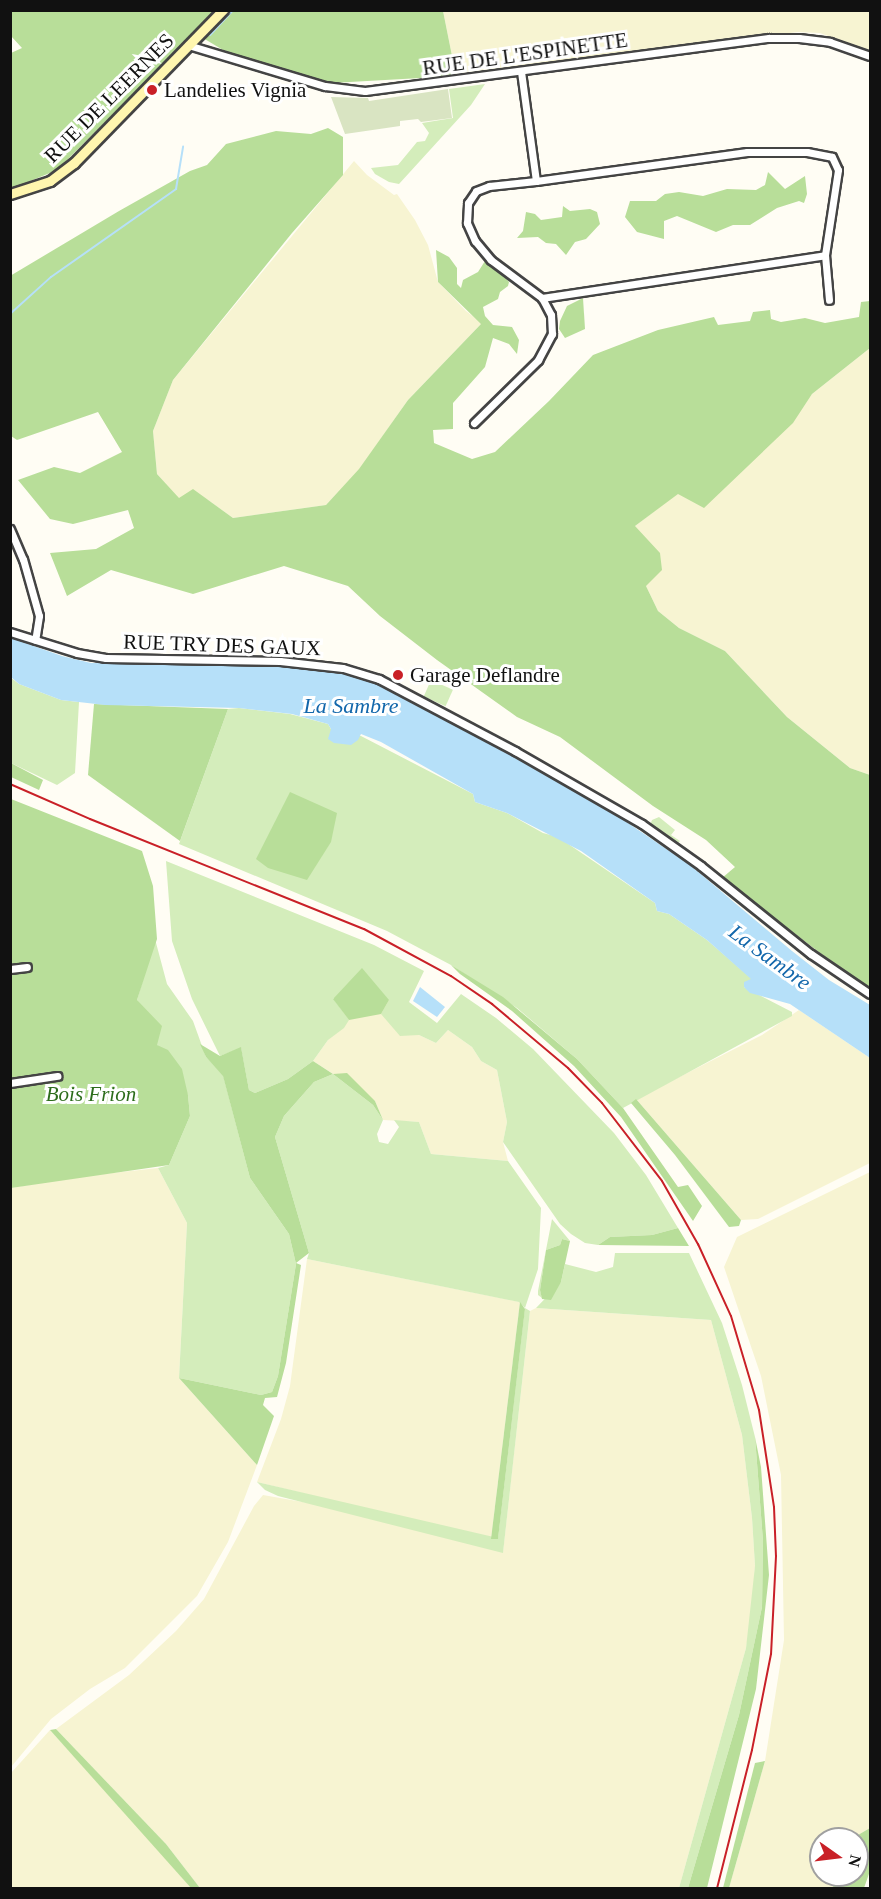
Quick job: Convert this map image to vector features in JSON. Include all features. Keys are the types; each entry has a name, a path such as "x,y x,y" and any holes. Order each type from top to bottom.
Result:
{"street":[{"name":"RUE DE LEERNES","path":"10,194 50,181 61,174 223,10"},
{"name":"RUE DE L'ESPINETTE","path":"188,45 290,77 349,90 387,89 769,38 813,39 870,56"},
{"path":"521,71 536,181"},
{"path":"474,423 545,351 552,334 550,315 542,298 491,260 476,241 467,223 468,202 476,191 489,186 747,152 817,153 832,157 838,170 825,255 829,300"},
{"path":"542,298 825,255"},
{"path":"10,529 23,559 39,616 35,640"},
{"name":"RUE TRY DES GAUX","path":"10,632 77,653 106,658 280,661 322,664 363,674 395,686 642,824 685,854 810,954 870,994"},
{"path":"10,969 27,967"},
{"path":"10,1083 57,1076"}],"shaded area":[{"path":"443,11 870,11 870,52 820,33 798,32 456,76"},
{"path":"354,161 367,175 394,195 397,194 415,220 428,245 438,282 466,311 482,323 408,400 359,470 326,505 233,518 208,500 179,499 157,474 153,431 173,380"},
{"path":"870,348 870,775 850,768 787,717 725,651 679,628 658,611 646,586 635,526 678,493 792,423 812,394"},
{"path":"362,968 419,1035 436,1043 448,1030 472,1047 481,1061 497,1070 507,1122 503,1142 508,1161 431,1154 419,1122 383,1120 375,1101 313,1061 328,1040"},
{"path":"799,1010 870,1058 870,1163 758,1219 741,1220 636,1099 762,1035"},
{"path":"158,1168 187,1223 179,1378 257,1465 228,1542 197,1596 125,1668 90,1689 51,1719 11,1767 11,1188 76,1177"},
{"path":"870,1172 870,1828 809,1827 809,1887 833,1888 729,1888 765,1761 784,1640 781,1475 761,1376 724,1267 737,1237"},
{"path":"307,1259 520,1302 491,1539 257,1482 281,1419 290,1386"},
{"path":"536,1308 711,1320 742,1435 752,1518 755,1566 753,1605 746,1648 679,1888 200,1888 166,1844 56,1729 129,1675 176,1631 204,1599 254,1506 263,1495 314,1504 503,1552 530,1311"},
{"path":"50,1730 191,1888 11,1888 10,1774"}],"green space":[{"path":"11,11 216,11 57,170 11,189 11,53 22,48 11,36"},
{"path":"232,11 443,11 456,76 332,83 288,72 223,50 203,38"},
{"path":"485,84 471,105 399,184 389,182 375,174 371,168 398,165 417,142 425,141 429,133 422,123 453,118 449,89"},
{"path":"448,89 452,118 421,122 418,119 400,121 400,126 345,134 331,97 368,98 369,101"},
{"path":"328,128 343,137 343,175 292,233 173,380 153,431 157,474 179,498 193,489 233,518 326,505 359,469 408,400 481,324 438,282 436,250 449,257 457,268 457,284 461,288 463,280 478,272 485,261 499,270 509,282 508,286 500,292 498,299 483,307 485,316 493,325 512,327 519,340 517,354 509,344 493,338 485,367 453,403 453,429 433,430 434,443 472,459 495,452 593,355 658,330 714,317 718,325 750,321 753,312 770,310 771,319 781,322 805,318 825,323 859,317 861,302 870,301 870,348 812,394 793,423 704,508 678,494 635,526 660,553 662,570 646,586 658,611 679,628 725,651 787,717 850,768 870,775 870,988 722,878 735,867 706,840 653,806 560,737 517,717 380,616 348,586 284,566 193,594 111,570 67,596 50,553 96,549 134,528 128,510 73,524 50,519 18,480 54,467 80,473 122,452 98,412 17,440 11,436 10,276 119,211 190,171 207,165 226,144 276,131 311,134"},
{"path":"768,172 785,189 805,176 807,194 804,203 799,201 777,208 750,225 733,225 716,232 677,216 664,221 664,239 637,232 625,217 630,201 656,201 665,194 679,192 703,196 727,189 756,190 765,185"},
{"path":"563,206 570,211 590,209 597,212 600,224 586,239 575,242 566,255 556,244 546,243 538,237 517,238 523,231 526,212 535,214 541,220 562,217"},
{"path":"583,298 585,329 565,338 559,329 560,321 567,306"},
{"path":"10,677 19,684 61,700 79,702 75,773 57,785 11,763"},
{"path":"431,680 453,690 446,706 424,696"},
{"path":"94,704 228,709 180,841 88,775"},
{"path":"239,708 290,714 328,724 331,729 361,736 473,794 475,802 507,813 543,833 558,837 655,903 657,911 669,914 707,940 752,979 751,983 744,982 744,987 792,1012 792,1016 623,1108 577,1059 517,1008 451,965 387,931 179,844 228,709"},
{"path":"11,763 43,780 39,790 11,777"},
{"path":"290,792 337,813 331,842 307,880 268,868 256,859"},
{"name":"Bois Frion","path":"11,799 142,851 153,886 157,939 137,1000 162,1026 157,1045 168,1050 182,1069 190,1116 169,1165 11,1188"},
{"path":"659,817 675,830 671,835 680,841 677,844 650,825 652,820"},
{"path":"166,861 374,945 424,971 409,1002 437,1023 461,994 496,1018 533,1049 614,1133 646,1175 678,1228 652,1235 610,1237 598,1245 585,1243 571,1234 560,1224 503,1142 507,1122 497,1070 481,1061 472,1047 448,1030 436,1043 419,1035 400,1036 381,1014 389,1000 333,998 349,1020 344,1028 328,1040 313,1061 288,1079 255,1093 249,1090 241,1048 220,1056 192,999 172,941"},
{"path":"155,939 167,984 193,1021 206,1057 223,1075 250,1178 289,1234 296,1264 278,1376 272,1392 261,1395 179,1378 187,1223 158,1168 169,1165 190,1116 188,1095 157,1045 137,1000"},
{"path":"451,965 503,997 577,1059 623,1108 678,1187 688,1185 702,1206 693,1221 621,1117 574,1066 512,1011"},
{"path":"362,968 389,1000 381,1014 349,1020 333,999"},
{"path":"200,1044 220,1056 241,1047 249,1090 255,1093 288,1079 313,1061 333,1074 314,1082 284,1116 275,1137 309,1253 296,1263 301,1265 286,1363 277,1397 265,1398 263,1405 274,1416 257,1465 179,1378 261,1395 272,1392 278,1376 296,1264 289,1234 250,1178 223,1076 206,1057"},
{"path":"347,1073 375,1101 383,1120 373,1105 333,1074"},
{"path":"333,1074 373,1105 383,1120 377,1134 379,1142 388,1144 399,1127 394,1120 419,1122 431,1154 508,1161 541,1208 538,1269 525,1308 519,1302 307,1259 309,1253 275,1137 284,1116 314,1082"},
{"path":"636,1099 741,1220 739,1226 729,1227 675,1155 631,1103"},
{"path":"552,1219 570,1241 562,1239 560,1245 546,1250 540,1290 542,1298 538,1295 538,1291"},
{"path":"678,1228 689,1246 598,1245 610,1237 652,1235"},
{"path":"562,1239 570,1241 561,1282 551,1300 542,1299 540,1290 546,1250 560,1245"},
{"path":"615,1253 689,1253 722,1323 742,1385 755,1437 763,1541 762,1607 739,1715 688,1888 679,1888 746,1648 755,1566 752,1518 742,1435 711,1320 536,1308 561,1282 565,1264 596,1272 613,1267"},
{"path":"520,1302 525,1309 498,1539 491,1539"},
{"path":"525,1308 530,1311 503,1553 278,1496 265,1490 257,1482 498,1538"},
{"path":"755,1437 761,1467 769,1575 756,1689 707,1888 688,1888 739,1715 762,1607 763,1541"},
{"path":"56,1729 166,1844 200,1888 191,1888 50,1730"},
{"path":"765,1761 729,1888 723,1888 755,1763"},
{"path":"870,1828 869,1874 869,1829"},
{"path":"833,1887 864,1887 864,1888"}],"water":[{"name":"La Sambre","path":"11,638 62,656 91,663 275,666 352,675 392,690 597,802 690,865 829,980 870,1005 870,1058 790,1004 750,993 744,987 744,982 751,979 707,940 669,914 657,911 655,903 581,851 507,813 475,802 473,794 381,742 361,734 358,740 351,745 334,743 328,739 331,729 328,724 292,714 239,708 105,705 61,700 19,684 11,677"},
{"path":"420,987 445,1007 437,1017 413,1001"}],"waterway":[{"path":"210,35 233,10"},
{"path":"10,314 51,277 176,189 183,147"}],"railway":[{"path":"10,784 90,819 364,929 451,976 492,1004 568,1068 602,1103 662,1181 698,1244 731,1316 759,1410 774,1507 776,1556 771,1654 752,1750 717,1888"}],"place":[{"name":"Landelies Vignia","path":"152,90"},
{"name":"Garage Deflandre","path":"398,675"}]}
